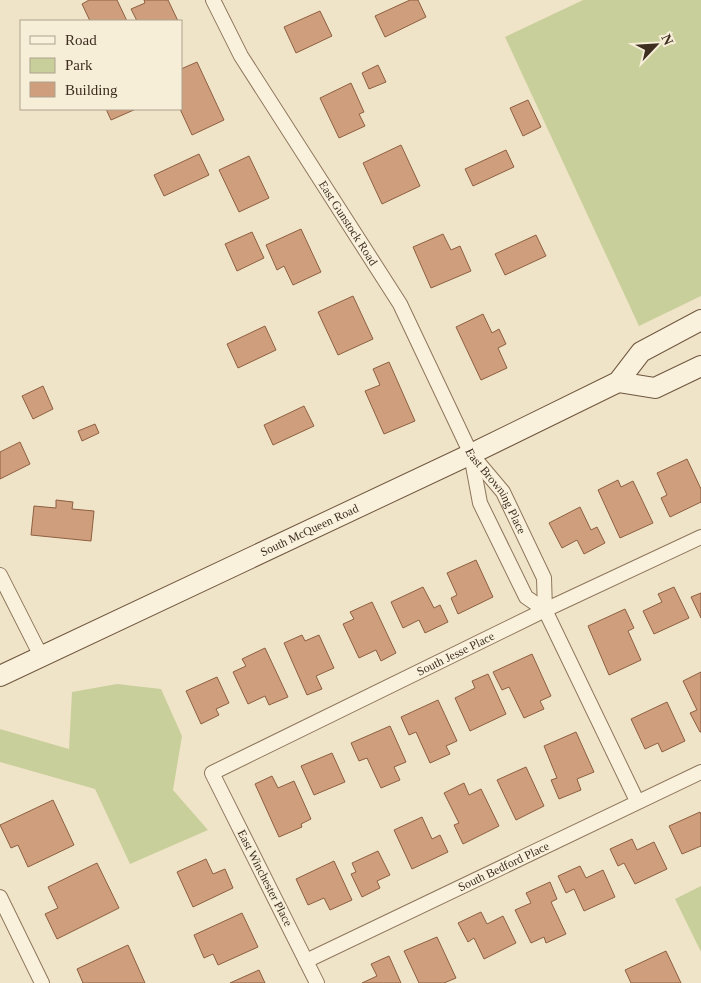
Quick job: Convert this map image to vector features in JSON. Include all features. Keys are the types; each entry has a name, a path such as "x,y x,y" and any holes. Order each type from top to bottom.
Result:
{"main road":[{"name":"South McQueen Road","path":"0,676 471,454 618,382 641,352 701,320"},
{"path":"618,382 655,388 701,366"}],"street":[{"name":"East Gunstock Road","path":"213,0 241,56 400,304 471,454"},
{"name":"East Browning Place","path":"471,454 480,503 526,597 545,610"},
{"name":"East Browning Place","path":"471,454 503,492 544,578 545,610 637,801"},
{"name":"South Jesse Place","path":"212,773 545,610 701,537"},
{"path":"0,575 41,656"},
{"name":"South Bedford Place","path":"306,961 701,772"},
{"name":"East Winchester Place","path":"212,773 317,983"},
{"path":"0,897 42,983"}],"green space":[{"path":"583,0 701,0 701,296 639,326 505,37"},
{"path":"117,684 161,689 182,736 173,790 208,830 130,864 95,789 0,762 0,729 69,749 72,692"},
{"path":"701,886 701,952 675,899"}],"building":[{"path":"89,0 117,0 127,20 90,20 82,4"},
{"path":"144,0 168,0 178,20 136,20 131,9 145,3"},
{"path":"410,0 418,0 426,17 385,37 375,16"},
{"path":"320,11 332,36 296,53 284,27"},
{"path":"197,62 224,120 192,135 180,110 182,110 182,69"},
{"path":"378,65 386,82 369,89 362,73"},
{"path":"351,83 364,112 359,114 365,126 339,138 320,98"},
{"path":"528,100 541,127 523,136 510,108"},
{"path":"106,110 134,110 111,120"},
{"path":"401,145 420,186 382,204 363,163"},
{"path":"506,150 514,167 473,186 465,169"},
{"path":"199,154 209,175 164,196 154,175"},
{"path":"249,156 269,198 239,212 219,170"},
{"path":"301,229 321,272 293,285 284,266 277,270 266,245"},
{"path":"252,232 264,258 237,271 225,244"},
{"path":"443,234 451,250 460,246 471,271 431,288 413,247"},
{"path":"536,235 546,256 505,275 495,254"},
{"path":"353,296 373,339 338,355 318,312"},
{"path":"483,314 492,333 499,329 506,344 498,348 507,368 481,380 456,327"},
{"path":"265,326 276,350 238,368 227,344"},
{"path":"389,362 415,421 384,434 365,391 380,385 373,369"},
{"path":"43,386 53,409 33,419 22,396"},
{"path":"304,406 314,426 273,445 264,425"},
{"path":"95,424 99,433 82,441 78,431"},
{"path":"20,442 30,464 0,479 0,452"},
{"path":"687,459 701,489 701,502 670,517 661,498 667,495 657,473"},
{"path":"618,480 621,487 633,481 653,523 620,538 598,490"},
{"path":"56,500 73,502 72,509 94,511 91,541 31,535 34,506 56,508"},
{"path":"580,507 591,530 597,527 605,543 584,554 577,540 562,548 549,523"},
{"path":"476,560 493,597 458,614 451,598 457,595 447,573"},
{"path":"423,587 434,608 440,605 448,622 425,633 419,620 403,628 391,602"},
{"path":"674,587 689,618 654,634 643,611 662,602 658,594"},
{"path":"701,593 701,618 691,597"},
{"path":"372,602 396,653 381,661 376,650 359,658 343,624 354,619 350,612"},
{"path":"625,609 634,628 628,631 641,660 609,675 588,626"},
{"path":"302,635 305,641 319,635 334,668 316,676 322,689 307,695 284,643"},
{"path":"265,648 288,697 269,705 265,696 248,704 233,672 246,666 242,659"},
{"path":"532,654 551,696 540,701 544,709 524,718 509,687 502,690 493,672"},
{"path":"701,672 700,732 690,713 697,710 683,681"},
{"path":"488,674 506,714 470,731 455,698 475,688 472,681"},
{"path":"217,677 229,703 216,709 219,715 201,724 186,691"},
{"path":"438,700 457,741 446,746 450,754 430,763 416,732 409,735 401,717"},
{"path":"667,702 685,741 662,752 658,743 645,749 631,719"},
{"path":"390,726 406,762 394,767 400,780 381,788 367,758 359,761 351,743"},
{"path":"576,732 594,772 577,779 581,790 559,799 551,780 557,778 544,746"},
{"path":"332,753 345,782 314,795 301,766"},
{"path":"526,767 544,806 516,820 497,780"},
{"path":"272,776 278,788 294,781 311,819 301,824 302,827 279,837 255,784"},
{"path":"464,783 469,795 481,789 499,826 463,844 454,825 459,823 444,793"},
{"path":"53,800 74,845 28,867 18,845 11,848 0,825"},
{"path":"700,812 701,846 682,854 669,826"},
{"path":"422,817 432,839 440,835 448,852 412,869 394,830"},
{"path":"632,839 637,850 654,842 667,869 635,884 624,863 618,866 610,849"},
{"path":"378,851 390,875 377,881 380,888 362,897 351,874 356,872 352,863"},
{"path":"206,859 213,874 225,869 233,888 193,907 177,872"},
{"path":"334,861 352,900 330,910 324,898 308,905 296,879"},
{"path":"97,863 119,908 57,939 45,914 58,908 48,887"},
{"path":"580,866 586,878 603,870 615,897 584,911 574,889 566,893 558,876"},
{"path":"550,882 557,899 551,902 566,934 546,943 544,937 531,943 515,910 531,903 526,893"},
{"path":"481,912 487,924 503,916 516,943 484,959 474,938 468,942 458,923"},
{"path":"242,913 258,947 218,965 213,954 204,958 194,935"},
{"path":"437,937 456,978 444,983 419,983 404,951"},
{"path":"128,945 145,983 83,983 77,969"},
{"path":"666,951 681,983 631,983 625,970"},
{"path":"389,956 401,983 362,983 377,976 371,964"},
{"path":"259,970 265,983 230,983"}]}
